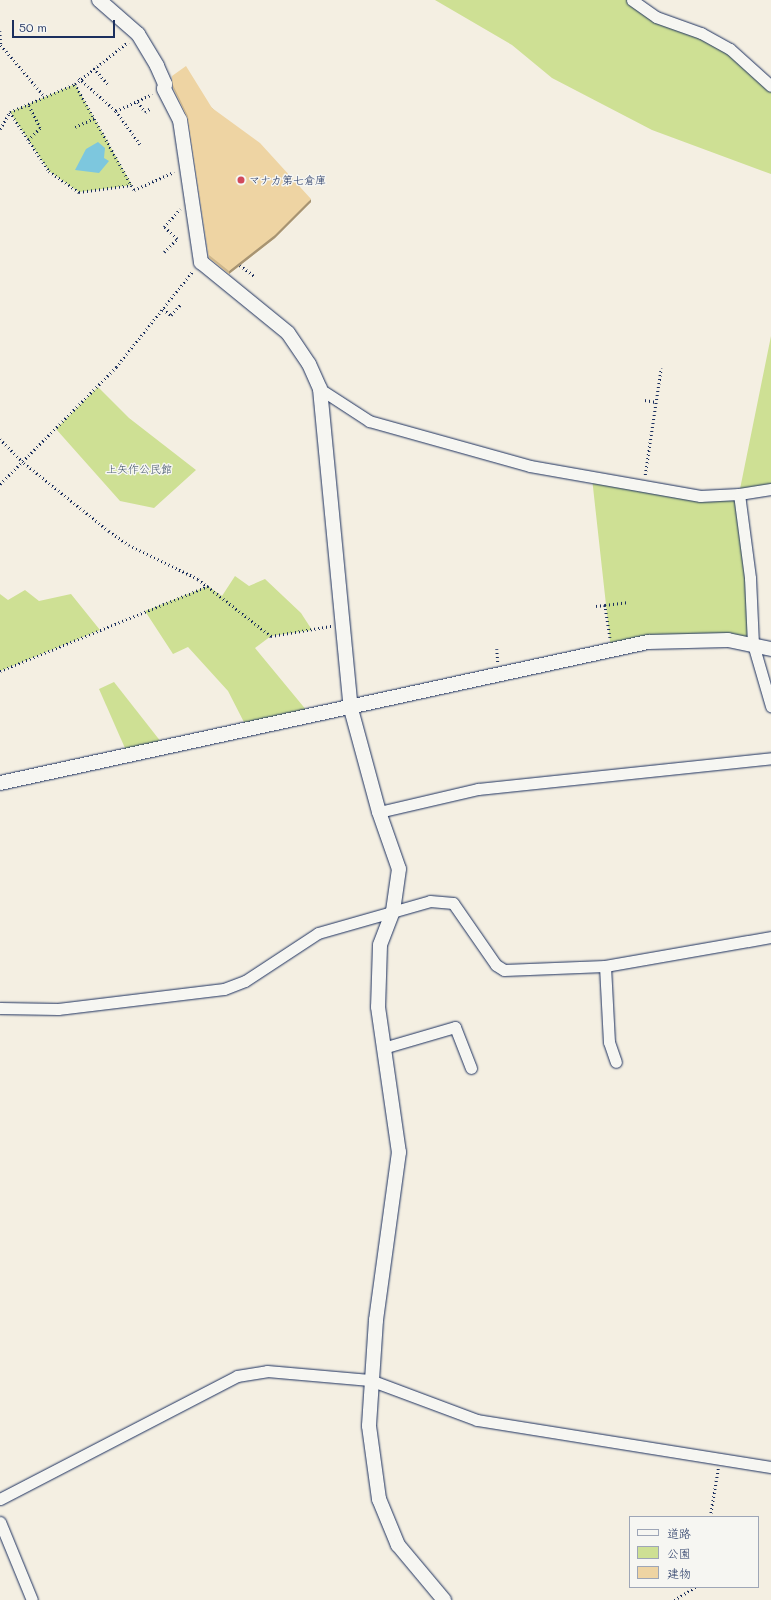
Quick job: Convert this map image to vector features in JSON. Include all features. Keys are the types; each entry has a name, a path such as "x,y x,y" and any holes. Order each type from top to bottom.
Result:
{"street":[{"path":"99,0 138,34 158,66 165,84 164,89 180,120 201,262 288,333 309,364 320,389 341,624 351,709 379,812 399,869 393,911 380,945 378,1007 399,1152 370,1380 369,1426 379,1499 398,1544 444,1600"},
{"path":"632,0 656,17 701,33 730,49 771,86"},
{"path":"320,389 369,421 416,436 530,466 700,496 739,494 771,489"},
{"path":"739,494 750,578 753,644 771,706"},
{"path":"0,783 351,709 611,650 680,638 753,644 771,649"},
{"path":"379,812 478,789 771,758"},
{"path":"0,1008 58,1009 224,989 245,981 318,933 430,901 453,903 496,965 504,970 605,966 771,937"},
{"path":"605,966 609,1042 616,1062"},
{"path":"383,1048 455,1027 471,1068"},
{"path":"0,1499 237,1376 267,1371 370,1380 477,1420 771,1467"},
{"path":"0,1522 32,1600"}],"path":[{"path":"0,31 1,45 45,97"},
{"path":"0,129 10,112 75,84 79,78 138,34"},
{"path":"94,68 109,85"},
{"path":"79,78 116,110 140,144"},
{"path":"75,84 134,190 188,166"},
{"path":"116,110 138,102 164,89"},
{"path":"138,102 145,112 151,108"},
{"path":"28,104 40,128 28,140"},
{"path":"10,112 49,171 79,192 132,184"},
{"path":"75,128 94,118"},
{"path":"164,252 177,239 164,226 192,195"},
{"path":"0,484 24,463 116,367 201,262"},
{"path":"222,279 241,264 254,276"},
{"path":"163,309 171,314 181,304"},
{"path":"644,487 661,368"},
{"path":"645,400 656,402"},
{"path":"0,439 24,463 129,545 208,586 271,636 341,624"},
{"path":"0,671 208,586"},
{"path":"596,606 629,602"},
{"path":"605,605 611,650"},
{"path":"710,1516 719,1459"},
{"path":"674,1600 694,1588"}],"green space":[{"path":"435,0 632,0 701,33 771,86 771,174 652,130 552,78 512,45"},
{"path":"75,84 132,185 79,192 49,171 10,112"},
{"path":"771,336 771,489 740,494 753,644 611,650 592,478 644,487 739,494"},
{"name":"上矢作公民館","path":"98,387 129,418 196,470 154,508 120,501 56,429"},
{"path":"235,576 249,586 265,579 301,613 312,630 271,636 255,648 312,717 248,730 228,691 188,647 173,654 145,611 208,586 222,596"},
{"path":"25,590 39,601 71,594 100,630 0,671 0,594 8,600"},
{"path":"114,682 165,747 128,755 99,689"}],"water":[{"path":"98,142 105,148 104,158 109,161 99,173 75,170 86,149"}],"building":[{"name":"マナカ第七倉庫","path":"186,66 212,108 260,143 311,199 275,235 229,271 209,255 188,116 173,85 172,76"}],"place":[{"name":"マナカ第七倉庫","path":"241,180"}]}
